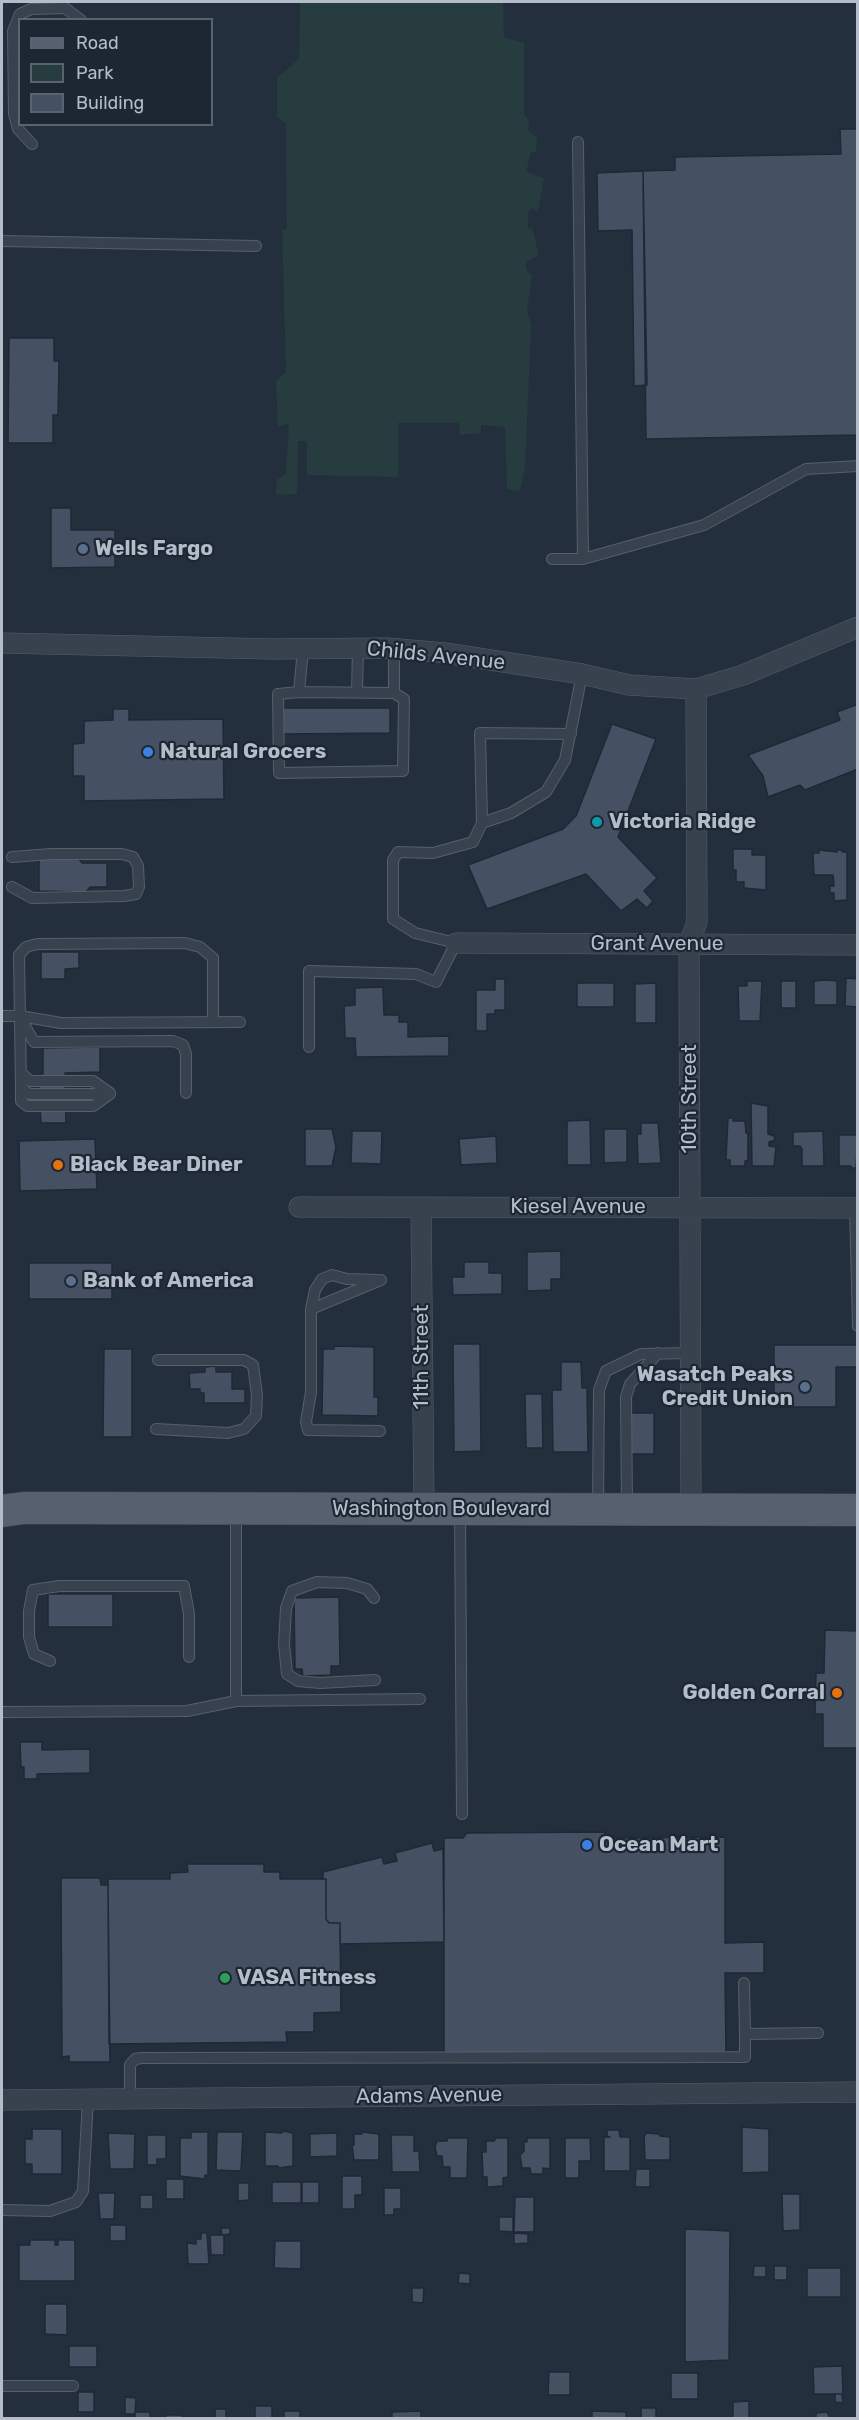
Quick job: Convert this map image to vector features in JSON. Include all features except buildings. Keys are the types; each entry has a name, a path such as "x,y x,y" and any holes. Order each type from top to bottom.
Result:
{"main road":[{"name":"Washington Boulevard","path":"9,1506 858,1510"}],"street":[{"name":"Childs Avenue","path":"2,643 303,649 394,648 445,653 582,674 629,685 696,688 743,675 858,627"},
{"name":"10th Street","path":"691,1510 689,944 697,922 696,688"},
{"name":"Grant Avenue","path":"456,942 858,945"},
{"name":"Kiesel Avenue","path":"298,1207 856,1208"},
{"name":"11th Street","path":"421,1207 424,1508"},
{"name":"Adams Avenue","path":"2,2100 858,2092"}],"lane":[{"path":"18,18 20,14 31,9 65,8 78,18"},
{"path":"18,19 13,31 14,114 18,129 32,144"},
{"path":"578,142 584,559"},
{"path":"2,241 256,246"},
{"path":"552,559 584,559 704,525 806,469 858,466"},
{"path":"357,692 358,648"},
{"path":"394,648 394,693"},
{"path":"299,692 303,649"},
{"path":"482,823 511,813 546,792 565,760 582,674"},
{"path":"299,692 394,693 404,699 404,771 279,773 278,694 299,692"},
{"path":"309,1047 309,971 416,974 436,982 456,942 415,933 393,919 393,860 398,852 433,853 474,842 482,823 480,733 571,734"},
{"path":"12,857 51,854 133,856 138,866 139,887 136,894 124,896 32,898 12,887"},
{"path":"21,1073 30,1082 93,1082 110,1094 28,1094 21,1087 19,956 26,947 37,944 185,943 200,947 213,958 213,1022"},
{"path":"2,1016 20,1016 60,1023 240,1022"},
{"path":"20,1016 34,1042 173,1041 183,1045 186,1054 186,1093"},
{"path":"856,1208 858,1326"},
{"path":"311,1309 381,1280 346,1279 332,1275 322,1279 315,1290 311,1309 311,1392 306,1422 308,1430 380,1431"},
{"path":"613,1510 626,1397 630,1384 658,1353"},
{"path":"613,1510 599,1390 606,1371 641,1354 690,1353"},
{"path":"156,1429 228,1433 244,1429 256,1416 257,1395 252,1365 244,1360 158,1360"},
{"path":"236,1508 236,1701"},
{"path":"460,1508 462,1814"},
{"path":"374,1598 367,1589 347,1582 317,1582 292,1591 286,1608 284,1644 287,1674 298,1681 320,1683 375,1680"},
{"path":"50,1661 34,1654 29,1637 29,1611 33,1590 59,1586 184,1586 189,1614 189,1657"},
{"path":"2,1712 187,1711 236,1701 420,1699"},
{"path":"130,2099 130,2065 135,2059 142,2058 745,2057 744,1983"},
{"path":"745,2034 818,2033"},
{"path":"2,2210 50,2211 76,2202 83,2191 88,2099"},
{"path":"2,2386 73,2386"}],"green space":[{"path":"300,2 503,2 504,37 524,43 524,115 529,120 528,130 537,138 536,152 531,152 526,172 544,178 538,212 532,208 528,212 528,229 532,228 539,255 526,262 526,269 532,276 527,310 531,326 525,468 520,491 507,489 505,427 481,425 481,433 460,435 459,423 398,423 398,477 307,475 307,441 298,441 297,494 276,495 277,480 286,473 289,423 278,427 276,381 286,372 282,230 287,229 286,123 277,117 277,78 299,59"}],"place":[{"name":"Wells Fargo","path":"83,549"},
{"name":"Natural Grocers","path":"148,752"},
{"name":"Victoria Ridge","path":"597,822"},
{"name":"Black Bear Diner","path":"58,1165"},
{"name":"Bank of America","path":"71,1281"},
{"name":"Wasatch Peaks Credit Union","path":"805,1387"},
{"name":"Golden Corral","path":"837,1693"},
{"name":"Ocean Mart","path":"587,1845"},
{"name":"VASA Fitness","path":"225,1978"}]}
